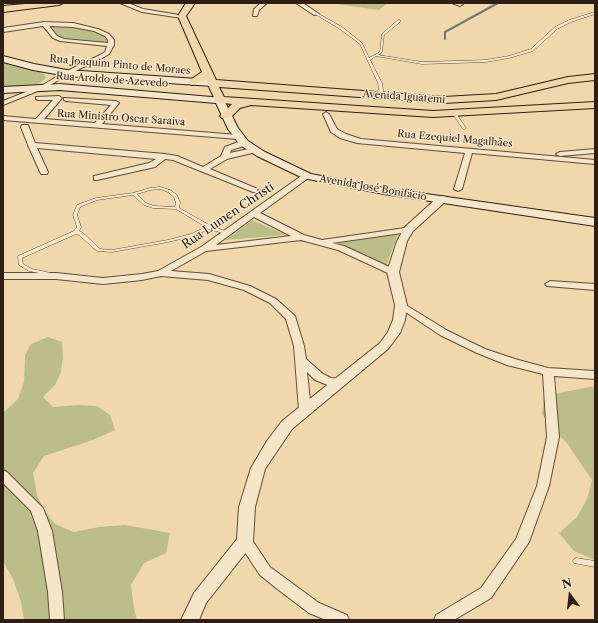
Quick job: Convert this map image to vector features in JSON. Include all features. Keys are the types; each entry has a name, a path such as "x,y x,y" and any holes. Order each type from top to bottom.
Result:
{"main road":[{"path":"3,6 27,3"},
{"path":"3,9 59,3"},
{"path":"190,3 182,16 226,116 245,143"},
{"name":"Rua Joaquim Pinto de Moraes","path":"3,59 33,68 67,73 212,83"},
{"path":"192,82 202,78 207,73"},
{"path":"82,89 74,84 75,80 83,77 104,75"},
{"name":"Avenida Iguatemi","path":"212,83 381,96 444,100 472,100 505,96 568,80 595,78"},
{"name":"Rua Aroldo de Azevedo","path":"3,90 43,87 220,100"},
{"path":"283,104 315,104 322,103 325,99 322,95 299,90"},
{"path":"354,110 337,106 334,103 334,98 344,96 381,96"},
{"name":"Avenida Iguatemi","path":"220,100 403,114 454,113 595,104"},
{"path":"226,116 236,106 252,102"},
{"name":"Avenida José Bonifácio","path":"245,143 307,176 323,180 595,222"}],"street":[{"path":"123,3 142,10 182,16"},
{"path":"255,15 257,9 264,3"},
{"path":"299,3 316,14"},
{"path":"44,24 55,37 62,40 112,45"},
{"path":"3,30 44,24 73,25 96,30 108,35 112,45 102,56 67,73 43,87 3,103"},
{"path":"38,98 59,98 38,121"},
{"path":"66,99 116,103 96,126"},
{"name":"Rua Ezequiel Magalhães","path":"326,114 334,130 343,136 360,141 595,162"},
{"name":"Rua Ministro Oscar Saraiva","path":"3,118 96,126 245,143"},
{"path":"25,127 44,172"},
{"path":"203,170 224,158 245,143"},
{"path":"32,145 165,156 183,161 256,190"},
{"path":"458,189 469,151"},
{"path":"532,156 595,151"},
{"path":"97,178 152,165 165,156"},
{"name":"Rua Lumen Christi","path":"161,273 204,249 307,176"},
{"path":"190,620 200,598 245,541 247,507 258,468 272,445 287,426 387,342 394,333 399,320 401,305 394,272 402,241 409,229 442,199"},
{"path":"254,214 300,237 342,248 394,272"},
{"path":"322,242 409,229"},
{"path":"204,249 300,237"},
{"path":"178,263 180,274"},
{"path":"3,276 56,276 103,281 142,277 161,273 209,277 247,288 273,301 291,318 299,346 305,410"},
{"path":"550,284 595,287"},
{"path":"401,305 444,333 481,351 510,362 548,372 595,375"},
{"path":"300,360 319,377 330,382 339,382"},
{"path":"441,620 486,593 522,542 543,486 553,437 548,372"},
{"path":"3,474 36,508 45,531 55,592 56,620"},
{"path":"245,541 265,571 314,608 342,620"}],"lane":[{"path":"377,56 422,63 486,61 509,57 532,50 556,28 570,21 595,13"},
{"path":"316,14 352,35 361,44 380,83 381,96"},
{"path":"369,59 377,56 381,52 383,35 399,21"},
{"path":"454,113 464,128"},
{"path":"56,276 31,270 21,265 20,258 76,232 79,227 75,215 78,206 96,199 134,194 150,189 160,188 169,191 176,196 178,203 177,208"},
{"path":"134,194 144,204 153,207 177,208 209,227 226,234"},
{"path":"76,232 81,234 99,250 112,251 193,235 209,227"},
{"path":"576,561 595,564"}],"green space":[{"path":"328,3 387,3 379,10"},
{"path":"50,26 79,27 93,31 103,35 107,39 107,44 63,39 57,36"},
{"path":"3,63 41,72 46,78 40,83 32,86 3,89"},
{"path":"252,220 286,235 225,240"},
{"path":"398,234 386,266 339,243"},
{"path":"48,337 62,342 63,358 61,372 55,385 43,397 53,407 78,405 97,406 110,415 115,430 93,440 44,456 33,473 37,495 44,510 55,524 74,532 99,527 125,525 170,533 166,553 144,563 131,585 137,620 24,620 21,602 14,581 3,561 3,411 5,411 18,399 24,382 25,355 31,344"},
{"path":"595,386 595,560 574,551 559,533 577,517 587,499 592,480 567,443 553,430 542,414 544,398 559,393"}],"waterway":[{"path":"445,39 445,32 498,3"}]}
